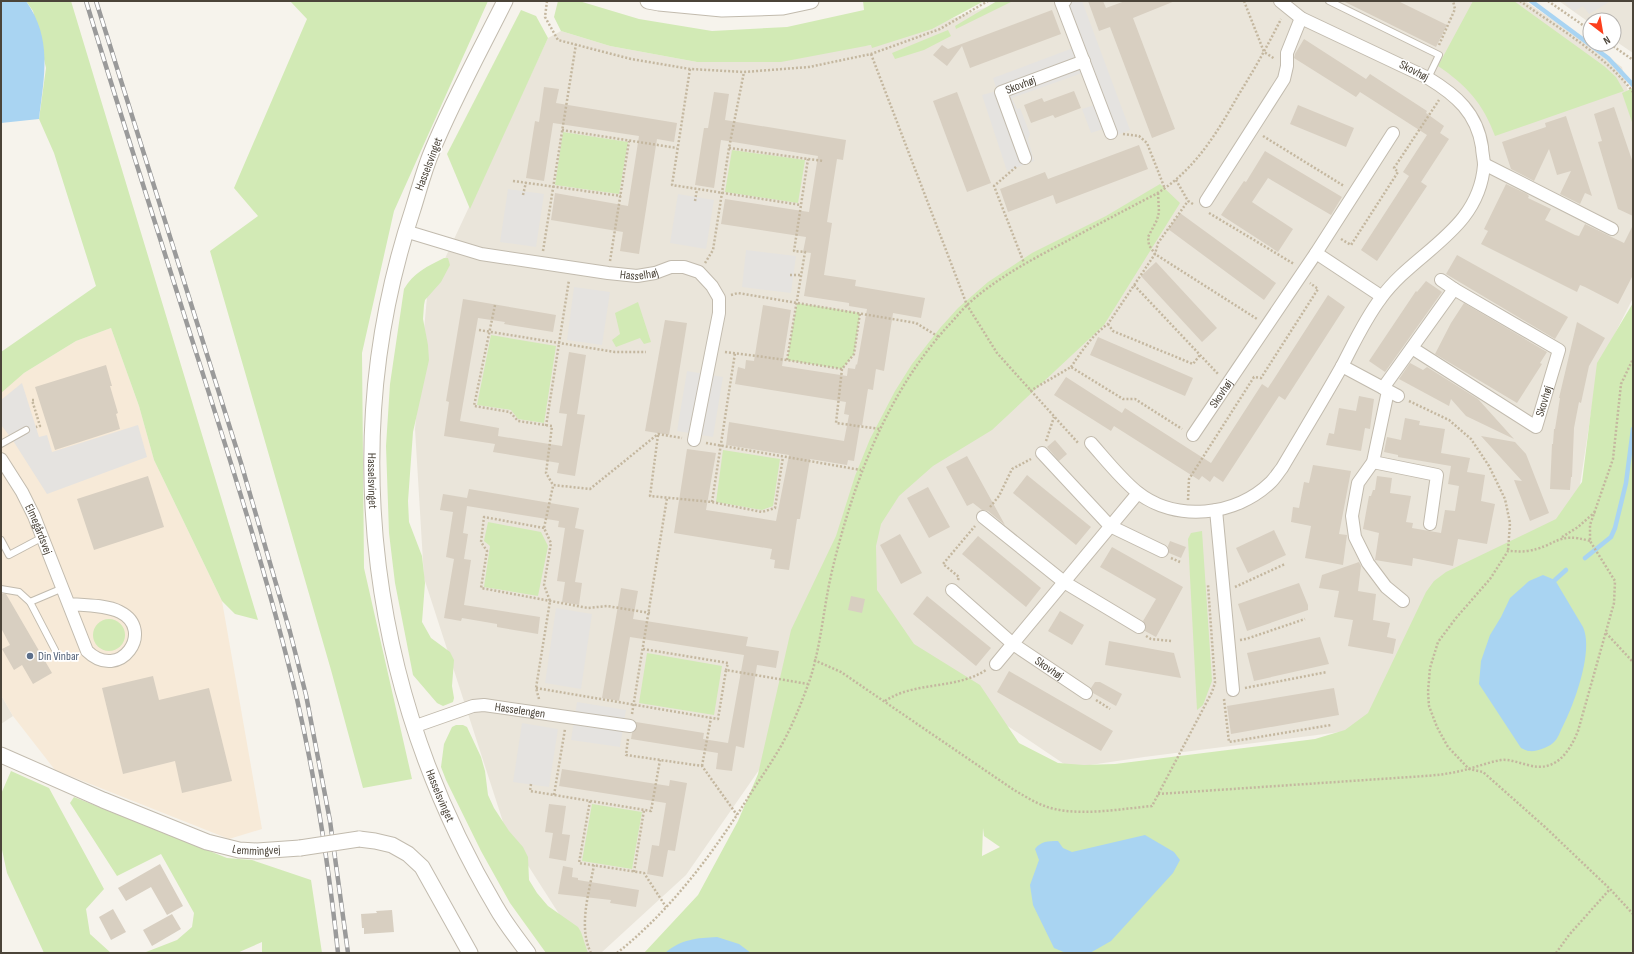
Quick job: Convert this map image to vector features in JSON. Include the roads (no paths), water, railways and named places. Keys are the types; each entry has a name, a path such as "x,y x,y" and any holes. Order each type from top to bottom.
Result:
{"street":[{"name":"Hasselsvinget","path":"505,1 431,152 405,231 389,294 380,350 374,398 372,480 377,554 385,617 413,727 438,792 474,868 498,910 528,953"},
{"path":"648,1 722,9 783,7 811,1"},
{"path":"1065,1 1061,2 1111,133"},
{"name":"Skovhøj","path":"1086,446 1138,493 1156,503 1172,509 1188,512 1204,512 1239,504 1270,482 1282,468 1342,366 1365,320 1382,296 1398,278 1464,218 1476,199 1484,164 1481,139 1475,122 1459,100 1446,89 1428,78 1301,18 1283,5"},
{"path":"1207,207 1284,79 1287,66 1287,53 1301,18"},
{"name":"Skovhøj","path":"1025,158 1001,92 1084,61"},
{"name":"Skovhøj","path":"1193,435 1303,274 1393,133"},
{"path":"1484,164 1612,229"},
{"name":"Hasselhøj","path":"405,231 481,254 571,268 637,276 655,273 671,267 684,267 699,272 712,286 719,298 719,313 694,440"},
{"path":"1316,253 1382,296"},
{"name":"Skovhøj","path":"1412,348 1536,428 1559,350 1441,280"},
{"path":"1403,601 1386,587 1368,563 1355,537 1352,516 1358,482 1373,462 1390,392 1412,348 1454,289"},
{"path":"1342,366 1390,392"},
{"path":"1042,453 1110,526 1162,551"},
{"path":"1373,462 1437,475 1430,524"},
{"name":"Elmegårdsvej","path":"3,466 25,498 44,537 63,588 69,604 84,644 87,651 93,656 105,661 113,661 119,659 131,649 135,638 135,630 132,623 121,612 113,609 69,604"},
{"path":"996,664 1138,493"},
{"path":"1216,510 1229,640 1228,691"},
{"path":"983,517 1064,582 1139,627"},
{"name":"Skovhøj","path":"952,590 1013,644 1086,693"},
{"name":"Hasselengen","path":"413,727 473,706 484,705 630,726"},
{"name":"Lemmingvej","path":"1,756 103,800 207,842 239,850 257,851 300,848 359,839 392,845 408,854 422,867 470,953"}],"lane":[{"path":"1329,1 1439,55 1428,78"},
{"path":"1,444 26,430"},
{"path":"1,540 9,555 44,537"},
{"path":"30,602 63,588"},
{"path":"1,589 19,592 30,602 55,650"}],"water":[{"path":"1,1 26,1 35,15 40,30 43,44 44,73 39,119 1,123"},
{"path":"1543,575 1555,580 1583,627 1586,637 1586,650 1577,692 1558,737 1547,747 1536,751 1529,751 1521,748 1479,684 1481,661 1490,635 1510,598 1529,581"},
{"path":"1145,835 1174,852 1180,860 1173,873 1111,941 1090,953 1066,953 1054,948 1033,905 1030,885 1039,860 1035,849 1040,844 1045,842 1058,841 1063,848 1072,852"},
{"path":"717,937 739,944 751,953 665,953 683,942"}],"waterway":[{"path":"1531,1 1608,58 1633,85"},
{"path":"1585,558 1611,537 1615,528 1626,483 1633,429"},
{"path":"1555,580 1566,570"}],"railway":[{"path":"86,1 232,466 273,605 297,699 316,793 338,953"},
{"path":"96,1 241,463 290,632 306,695 330,821 348,953"}],"place":[{"name":"Din Vinbar","path":"30,656"}]}
